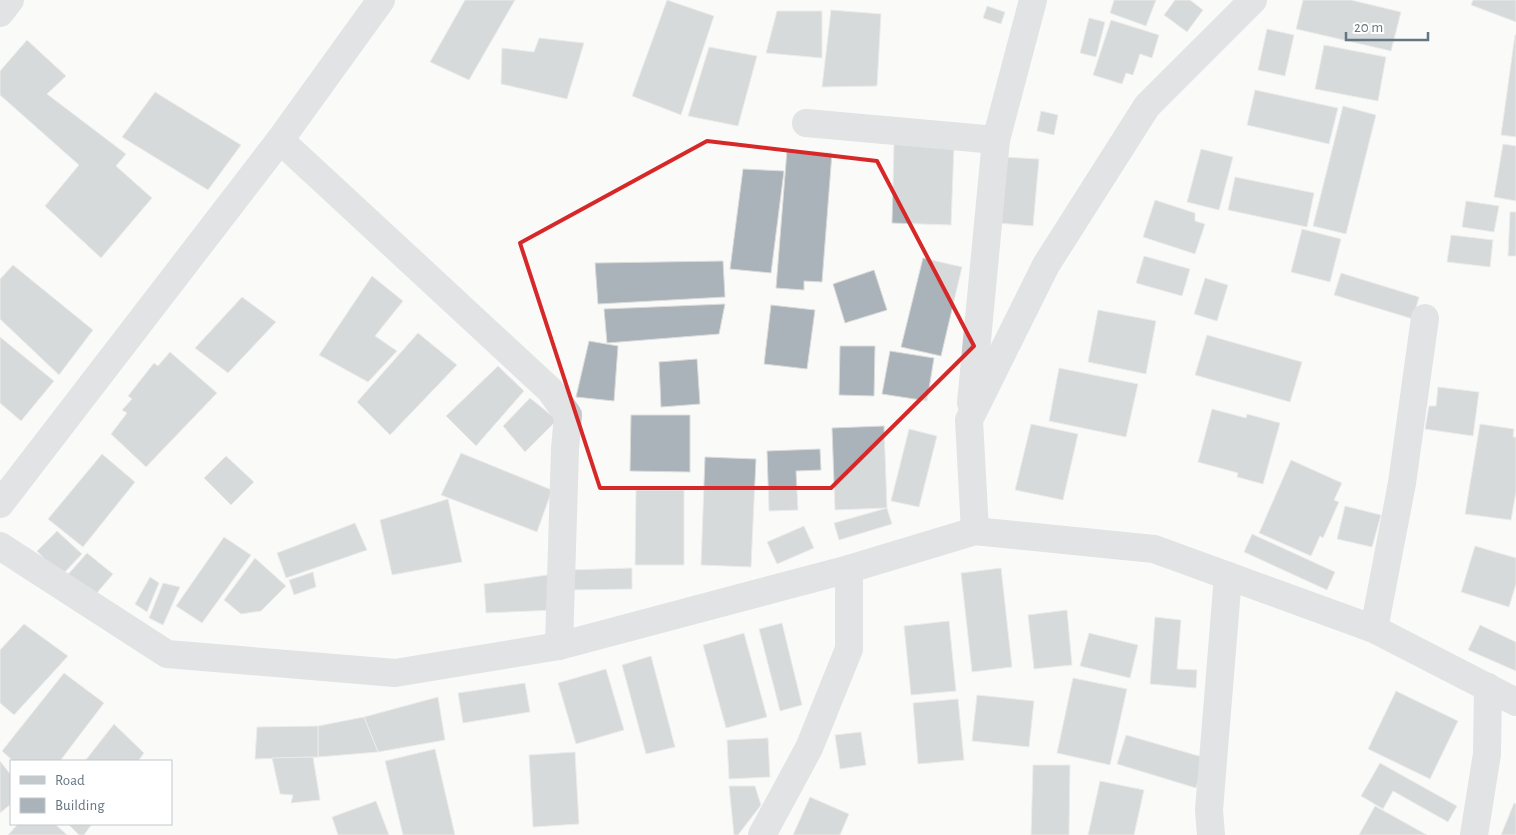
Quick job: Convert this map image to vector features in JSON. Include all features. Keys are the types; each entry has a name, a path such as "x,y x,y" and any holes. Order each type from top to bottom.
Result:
{"street":[{"path":"0,13 10,0"},
{"path":"0,504 280,140 381,0"},
{"path":"975,531 969,420 996,140 1033,0"},
{"path":"969,420 1046,265 1147,106 1253,0"},
{"path":"806,123 996,140"},
{"path":"280,140 550,390 568,415 559,646"},
{"path":"1374,628 1402,483 1425,318"},
{"path":"0,546 167,654 395,673 559,646 849,569 975,531 1154,549 1374,628 1516,702"},
{"path":"762,835 809,748 849,649 849,569"},
{"path":"1211,835 1209,810 1228,576"},
{"path":"1474,835 1487,754 1488,688"}],"highlighted area":[{"path":"707,141 877,161 974,346 831,488 600,488 520,243"}],"building":[{"path":"465,0 515,0 469,80 430,62"},
{"path":"667,0 714,16 681,115 632,96"},
{"path":"1114,0 1156,0 1146,26 1110,13"},
{"path":"1175,0 1190,0 1203,10 1187,32 1164,15"},
{"path":"1303,0 1351,0 1401,12 1391,51 1296,29"},
{"path":"1473,0 1516,0 1516,22 1471,5"},
{"path":"987,6 1005,12 1001,24 983,18"},
{"path":"831,10 881,14 877,86 822,87"},
{"path":"777,11 822,11 822,58 766,53"},
{"path":"1089,18 1105,22 1096,57 1080,53"},
{"path":"1111,20 1159,35 1152,58 1140,54 1133,75 1126,73 1122,84 1093,75"},
{"path":"1267,29 1294,35 1285,76 1258,70"},
{"path":"1516,35 1516,137 1501,135"},
{"path":"539,38 584,43 567,99 501,84 502,48 534,52"},
{"path":"27,40 66,76 47,94 126,154 116,166 152,198 101,258 45,206 79,165 0,95 0,71"},
{"path":"1324,45 1386,57 1378,101 1315,89"},
{"path":"709,47 757,56 738,126 688,116"},
{"path":"1255,90 1338,108 1329,144 1247,125"},
{"path":"155,92 241,145 208,190 122,137"},
{"path":"1343,106 1376,115 1346,234 1313,226"},
{"path":"1041,111 1058,115 1054,135 1037,131"},
{"path":"894,144 954,146 951,225 892,223"},
{"path":"1503,144 1516,146 1516,201 1494,197"},
{"path":"1201,149 1233,157 1219,210 1187,202"},
{"path":"787,150 832,153 822,282 804,281 804,290 776,288"},
{"path":"1004,157 1039,159 1033,226 998,223"},
{"path":"743,169 784,171 771,273 730,269"},
{"path":"1235,177 1314,193 1307,227 1228,210"},
{"path":"1155,200 1195,213 1195,221 1205,224 1195,254 1143,237"},
{"path":"1466,201 1499,206 1494,232 1462,227"},
{"path":"1510,212 1516,212 1516,256 1508,256"},
{"path":"1302,229 1341,239 1330,282 1291,272"},
{"path":"1451,235 1493,240 1490,267 1447,262"},
{"path":"1144,256 1190,269 1182,296 1136,283"},
{"path":"923,258 962,267 941,356 901,347"},
{"path":"723,261 725,297 598,304 595,263"},
{"path":"13,265 93,330 59,375 0,319 0,279"},
{"path":"874,270 887,310 845,323 833,284"},
{"path":"1341,273 1419,297 1413,319 1334,295"},
{"path":"372,276 403,301 375,336 397,351 368,382 319,355"},
{"path":"1205,278 1228,285 1217,321 1194,314"},
{"path":"242,297 276,322 228,373 195,348"},
{"path":"725,304 719,334 607,343 604,309"},
{"path":"771,305 815,310 807,369 764,364"},
{"path":"1098,310 1156,321 1146,374 1088,362"},
{"path":"418,333 457,365 390,435 357,402"},
{"path":"1207,335 1302,362 1290,402 1195,375"},
{"path":"0,337 54,381 21,421 0,403"},
{"path":"589,341 618,346 614,401 576,397"},
{"path":"840,346 875,346 874,396 839,395"},
{"path":"890,351 934,358 927,401 882,394"},
{"path":"170,352 217,393 146,467 111,434 127,413 122,410 132,399 128,396 154,363 158,366"},
{"path":"697,359 700,404 661,407 659,362"},
{"path":"498,366 524,391 476,446 446,416"},
{"path":"1059,368 1138,384 1126,437 1049,421"},
{"path":"1438,387 1479,392 1473,436 1425,429 1429,406 1436,406"},
{"path":"530,398 557,420 525,452 503,426"},
{"path":"1212,409 1246,418 1247,414 1280,423 1263,484 1237,477 1238,473 1198,462"},
{"path":"631,415 690,415 690,472 630,471"},
{"path":"1031,424 1078,434 1063,500 1015,490"},
{"path":"1480,424 1514,429 1513,437 1516,437 1516,492 1511,520 1465,514"},
{"path":"884,426 887,508 835,510 832,428"},
{"path":"909,429 937,436 919,507 891,501"},
{"path":"820,449 821,470 796,471 798,510 769,511 767,451"},
{"path":"461,453 552,490 537,532 441,495"},
{"path":"102,454 135,482 83,547 48,519"},
{"path":"226,456 254,482 231,505 204,478"},
{"path":"705,457 756,459 751,567 701,565"},
{"path":"1291,460 1342,483 1334,500 1339,502 1323,538 1320,536 1311,556 1259,533"},
{"path":"636,490 684,490 684,565 635,565"},
{"path":"448,499 462,562 392,575 380,520"},
{"path":"1345,506 1381,515 1372,547 1337,539"},
{"path":"887,508 892,524 839,540 834,523"},
{"path":"355,523 367,550 286,578 277,553"},
{"path":"804,526 814,548 777,564 767,542"},
{"path":"57,531 82,554 61,576 37,551"},
{"path":"1252,534 1335,572 1327,590 1244,552"},
{"path":"224,537 251,555 202,623 176,606"},
{"path":"1475,546 1516,558 1516,584 1509,607 1461,592"},
{"path":"87,553 113,574 90,601 64,579"},
{"path":"255,558 286,586 261,611 241,614 224,600"},
{"path":"632,568 632,589 569,590 569,570"},
{"path":"1001,568 1012,667 972,672 961,573"},
{"path":"313,572 316,587 294,595 289,580"},
{"path":"554,574 556,610 486,613 484,584"},
{"path":"150,577 159,583 147,612 135,604"},
{"path":"163,583 180,587 163,625 149,618"},
{"path":"1067,610 1072,665 1034,669 1028,615"},
{"path":"1155,617 1181,620 1177,669 1197,670 1196,688 1150,684"},
{"path":"949,621 956,691 911,695 904,626"},
{"path":"782,623 802,705 780,711 759,629"},
{"path":"24,624 68,656 14,715 0,703 0,650"},
{"path":"1480,625 1516,642 1516,671 1468,650"},
{"path":"744,633 767,717 726,728 703,645"},
{"path":"1089,633 1138,645 1130,678 1080,666"},
{"path":"651,656 675,747 646,754 622,665"},
{"path":"606,669 624,730 576,744 558,683"},
{"path":"64,673 104,703 61,760 12,760 2,751"},
{"path":"1073,678 1127,689 1110,765 1057,753"},
{"path":"525,683 530,712 463,723 458,693"},
{"path":"1396,691 1458,721 1430,779 1368,749"},
{"path":"977,695 1034,701 1029,747 972,741"},
{"path":"438,697 445,740 378,752 364,717"},
{"path":"958,699 964,760 918,764 913,703"},
{"path":"364,717 378,752 318,757 318,726"},
{"path":"114,724 144,753 139,760 86,760"},
{"path":"318,726 318,757 255,759 257,727"},
{"path":"861,732 866,765 840,769 835,735"},
{"path":"1126,735 1206,758 1196,788 1117,764"},
{"path":"768,738 770,777 729,779 727,740"},
{"path":"435,749 455,835 403,835 385,761"},
{"path":"575,752 579,824 533,827 529,755"},
{"path":"313,757 320,800 291,803 293,795 280,794 272,758"},
{"path":"0,761 10,774 10,805 0,813"},
{"path":"1380,763 1457,806 1448,822 1393,791 1383,809 1361,796"},
{"path":"1033,765 1070,765 1069,835 1031,835"},
{"path":"1100,781 1144,790 1134,835 1088,835"},
{"path":"729,786 755,786 761,805 738,835 734,835"},
{"path":"810,797 849,814 840,835 793,835"},
{"path":"376,801 389,835 338,835 332,817"},
{"path":"1514,803 1516,804 1516,835 1501,835"},
{"path":"1375,806 1427,835 1359,835"},
{"path":"17,825 56,825 67,835 8,835"},
{"path":"69,825 91,825 84,835 79,835"}]}
